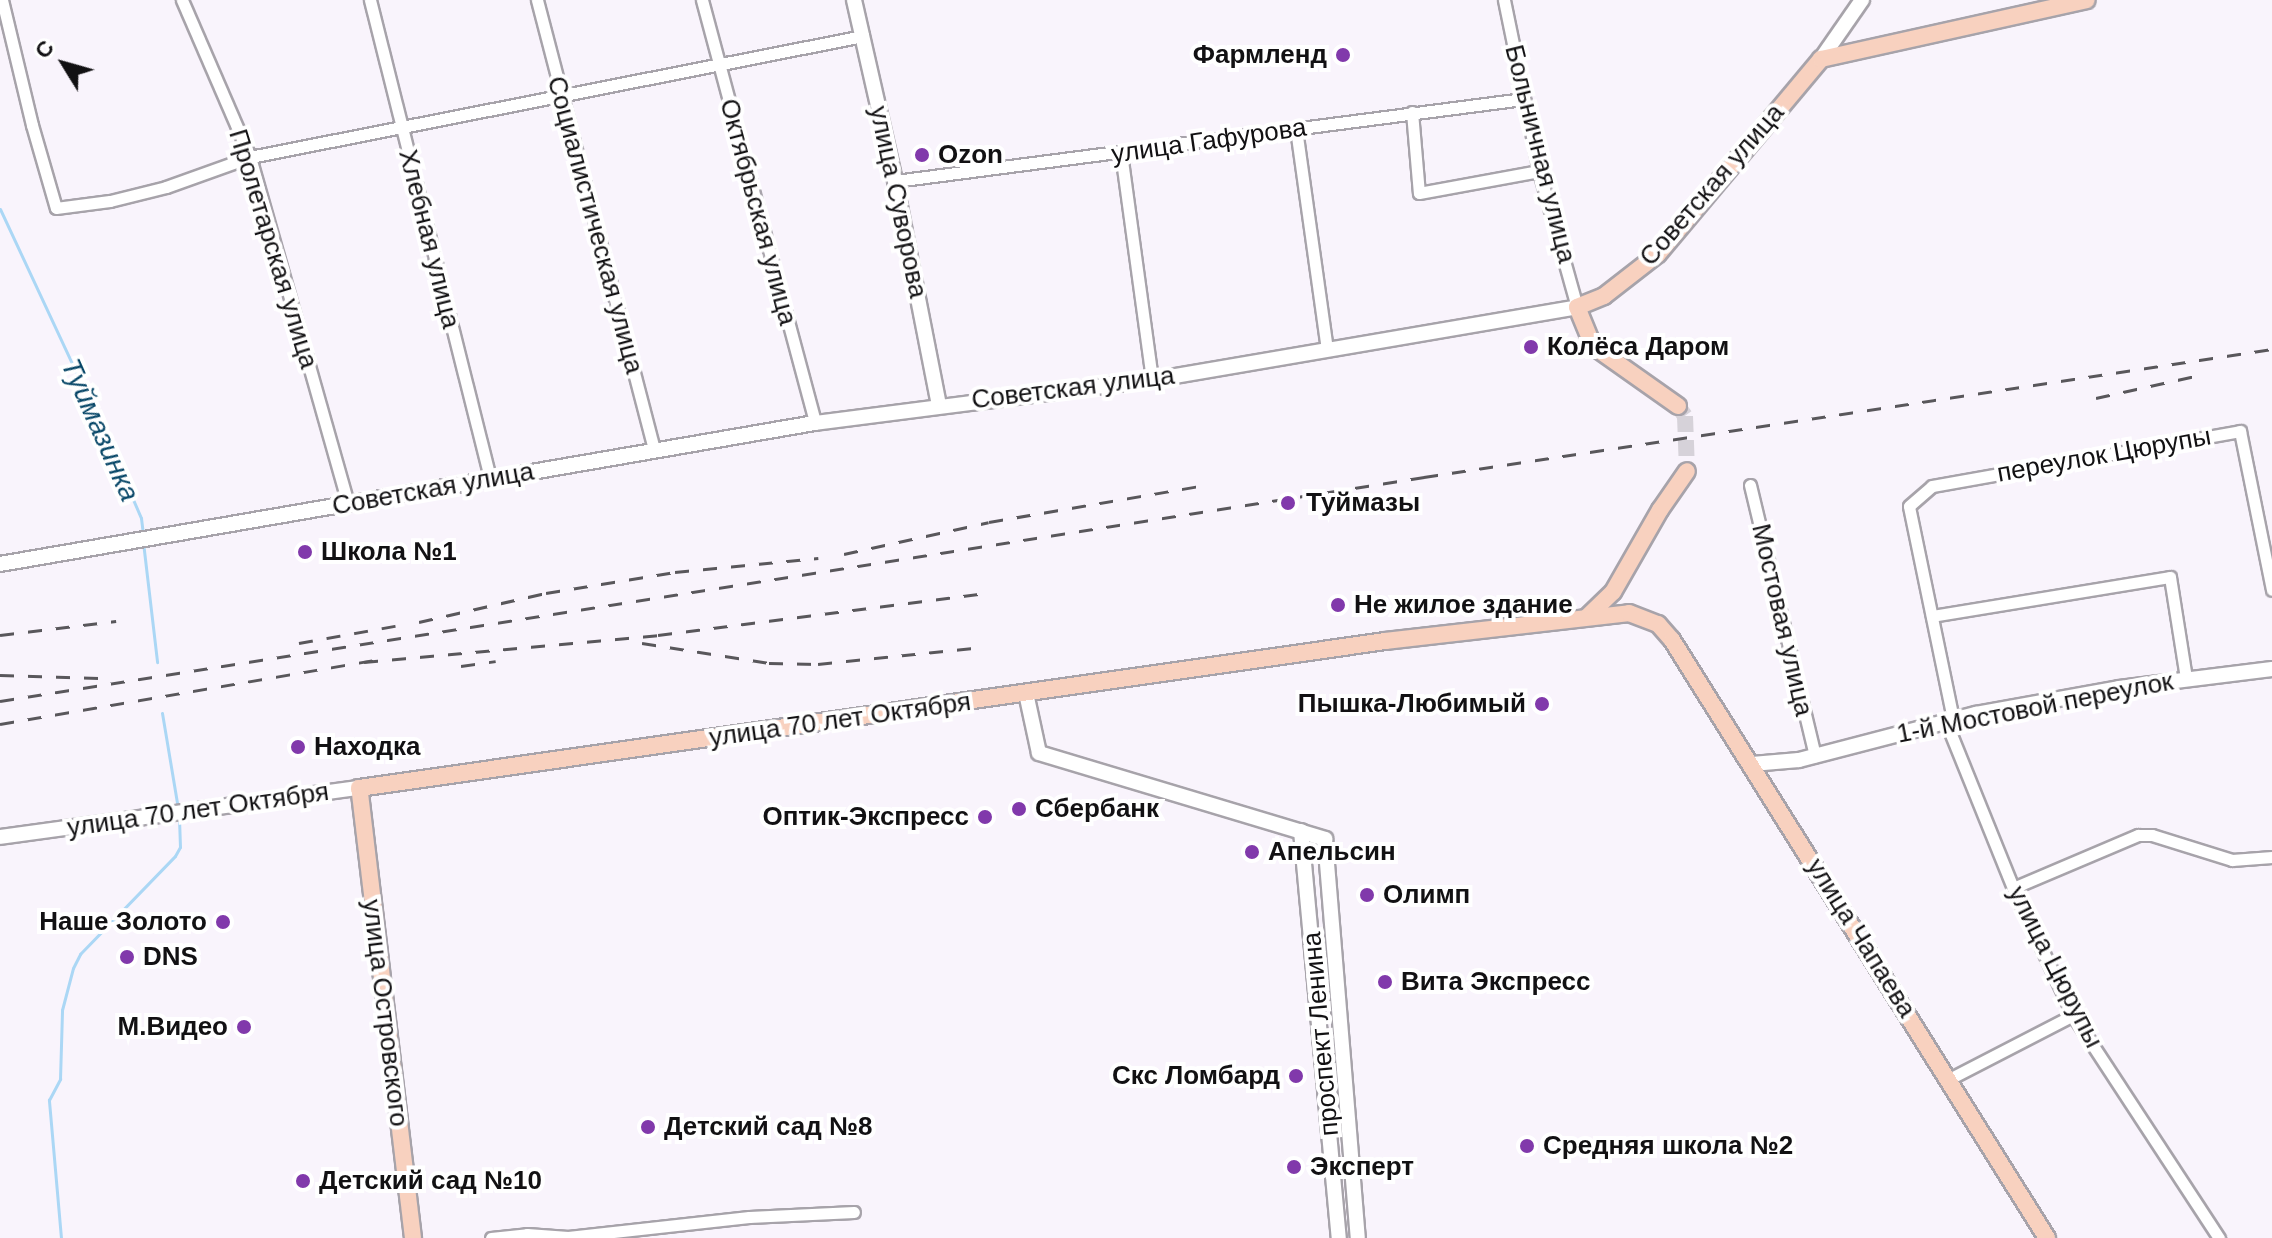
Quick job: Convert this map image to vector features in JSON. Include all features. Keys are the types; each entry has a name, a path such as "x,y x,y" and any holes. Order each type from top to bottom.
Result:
{"main road":[{"path":"1821,59 2087,0"},
{"name":"Советская улица","path":"1577,307 1604,296 1658,254 1821,59"},
{"path":"1577,307 1593,346 1678,406"},
{"path":"1587,617 1613,592 1660,510 1687,471"},
{"name":"улица 70 лет Октября","path":"359,788 1385,641 1614,613 1641,615 1658,624 1672,640"},
{"name":"улица Чапаева","path":"1672,640 2047,1238"},
{"name":"улица Островского","path":"359,788 413,1238"}],"street":[{"path":"2,0 56,208 110,201 166,187 250,157 863,36"},
{"name":"Пролетарская улица","path":"182,0 250,157 348,504"},
{"name":"Хлебная улица","path":"370,0 490,478"},
{"name":"Социалистическая улица","path":"537,0 654,450"},
{"name":"Октябрьская улица","path":"702,0 815,423"},
{"name":"улица Суворова","path":"854,0 895,181 939,405"},
{"name":"Больничная улица","path":"1504,0 1539,171 1577,307"},
{"name":"Советская улица","path":"1821,59 1862,0"},
{"name":"улица Гафурова","path":"895,181 1523,99"},
{"path":"1412,112 1419,193 1539,171"},
{"path":"1296,129 1327,350"},
{"path":"1121,153 1152,380"},
{"name":"Советская улица","path":"0,564 144,542 490,478 815,423 1152,380 1577,307"},
{"name":"переулок Цюрупы","path":"1909,506 1932,486 2240,431 2272,590"},
{"name":"Мостовая улица","path":"1750,485 1815,756"},
{"name":"улица Цюрупы","path":"1909,506 1950,720 2013,888 2073,1015 2219,1238"},
{"path":"1932,616 2170,577 2186,678"},
{"name":"1-й Мостовой переулок","path":"1752,764 1815,756 1950,720 2186,678 2272,669"},
{"path":"1026,693 1039,753 1301,831"},
{"name":"улица 70 лет Октября","path":"0,837 359,788"},
{"name":"проспект Ленина","path":"1339,1238 1301,831 1325,839 1358,1238"},
{"path":"2013,888 2138,835 2152,835 2232,860 2272,857"},
{"path":"1949,1079 2073,1015"},
{"path":"491,1238 527,1234 568,1237 749,1217 854,1212"}],"waterway":[{"name":"Туймазинка","path":"0,209 98,419 141,518 143,535"},
{"name":"Туймазинка","path":"143,542 157,662"},
{"name":"Туймазинка","path":"162,713 178,809"},
{"name":"Туймазинка","path":"61,1238 49,1100 60,1079 62,1010 73,968 80,954 175,856 180,847 179,816"}],"tunnel":[{"path":"1678,406 1685,416 1687,471"}],"railway":[{"path":"0,701 1424,477 2272,349"},
{"path":"2096,398 2204,374"},
{"path":"844,554 989,522 1199,486"},
{"path":"419,622 546,593 675,572 818,558"},
{"path":"364,662 658,635 988,593"},
{"path":"0,635 116,621"},
{"path":"299,643 406,624"},
{"path":"642,643 769,663 818,664 983,647"},
{"path":"0,724 374,660"},
{"path":"461,666 496,661"},
{"path":"0,675 99,678"}],"place":[{"name":"Фармленд","path":"1343,55"},
{"name":"Ozon","path":"922,155"},
{"name":"Колёса Даром","path":"1531,347"},
{"name":"Туймазы","path":"1288,503"},
{"name":"Школа №1","path":"305,552"},
{"name":"Не жилое здание","path":"1338,605"},
{"name":"Пышка-Любимый","path":"1542,704"},
{"name":"Находка","path":"298,747"},
{"name":"Сбербанк","path":"1019,809"},
{"name":"Оптик-Экспресс","path":"985,817"},
{"name":"Апельсин","path":"1252,852"},
{"name":"Олимп","path":"1367,895"},
{"name":"Наше Золото","path":"223,922"},
{"name":"DNS","path":"127,957"},
{"name":"Вита Экспресс","path":"1385,982"},
{"name":"М.Видео","path":"244,1027"},
{"name":"Скс Ломбард","path":"1296,1076"},
{"name":"Детский сад №8","path":"648,1127"},
{"name":"Средняя школа №2","path":"1527,1146"},
{"name":"Эксперт","path":"1294,1167"},
{"name":"Детский сад №10","path":"303,1181"}]}
